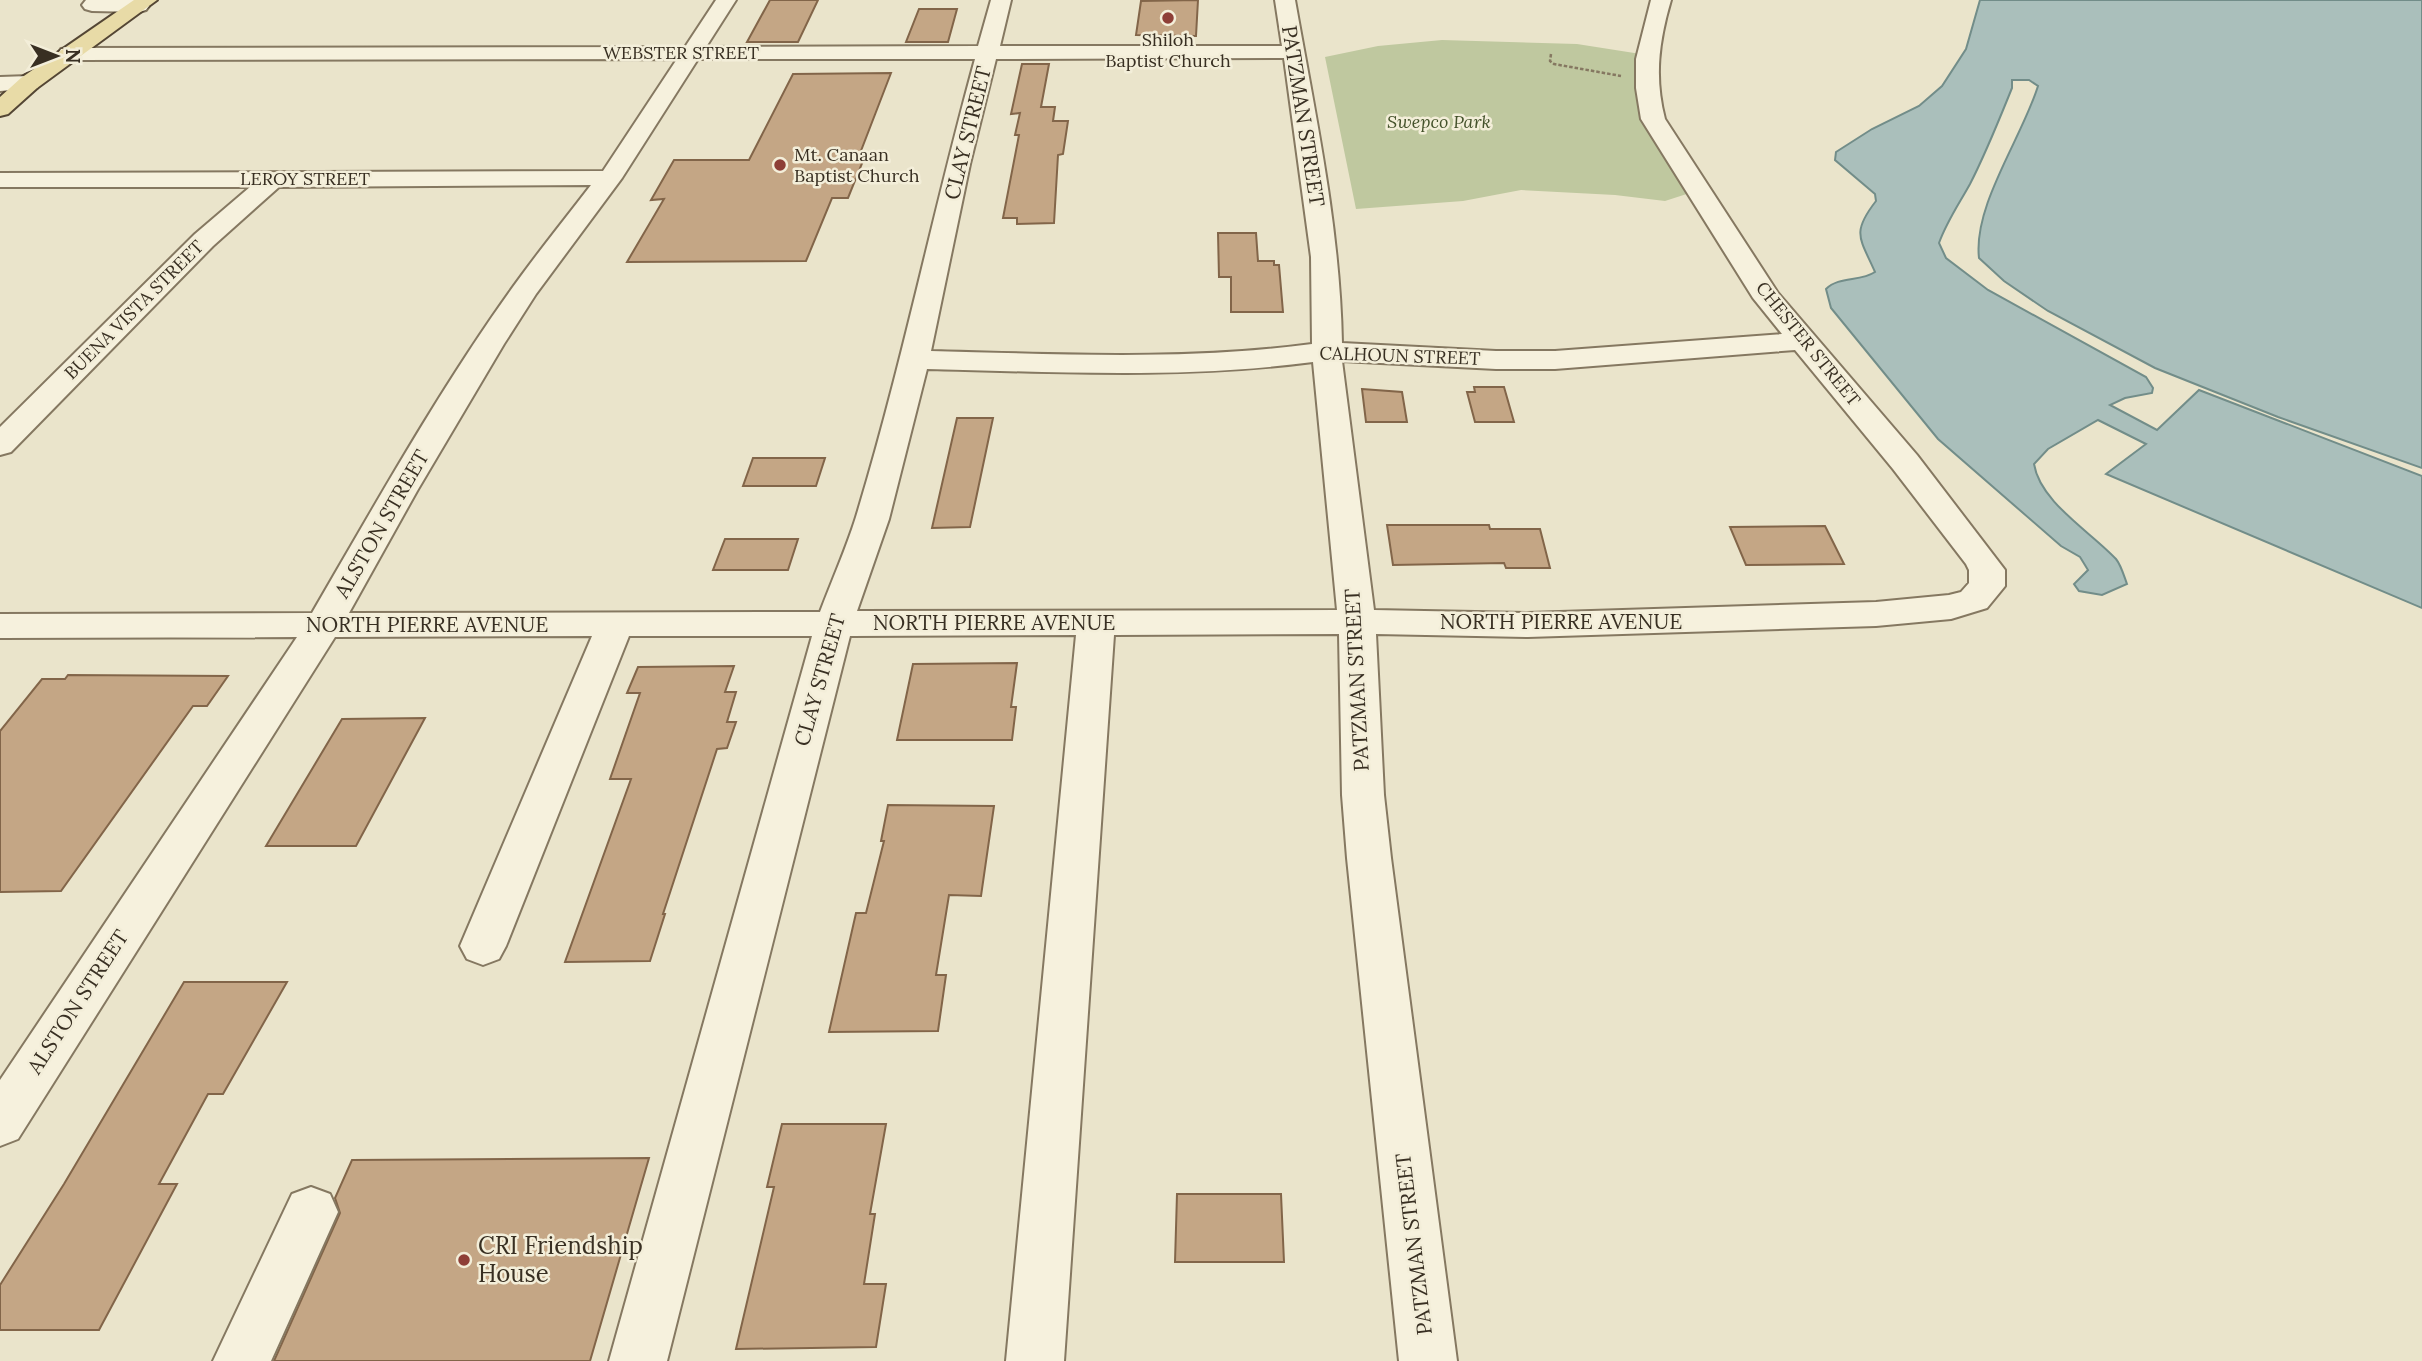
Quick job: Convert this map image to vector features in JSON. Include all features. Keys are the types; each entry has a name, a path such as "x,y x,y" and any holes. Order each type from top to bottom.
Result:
{"main road":[{"path":"0,109 29,83 143,3"}],"street":[{"path":"100,0 92,5 143,3"},
{"name":"ALSTON STREET","path":"0,1123 324,625 400,491 489,344 524,291 610,178 726,0"},
{"name":"CLAY STREET","path":"638,1361 834,624 872,519 914,360 958,164 988,53 990,33 1001,0"},
{"name":"PATZMAN STREET","path":"1285,0 1313,169 1324,257 1328,302 1327,351 1357,622 1363,795 1428,1361"},
{"name":"CHESTER STREET","path":"1661,0 1651,34 1646,80 1646,94 1653,119 1767,298 1969,541 1987,570 1987,586 1983,591"},
{"name":"WEBSTER STREET","path":"69,54 1293,52"},
{"path":"0,83 29,83"},
{"name":"LEROY STREET","path":"0,180 610,178"},
{"name":"BUENA VISTA STREET","path":"0,445 204,240 272,180"},
{"name":"CALHOUN STREET","path":"914,360 1179,365 1245,362 1327,351 1496,360 1555,360 1802,341"},
{"name":"NORTH PIERRE AVENUE","path":"0,626 1357,622 1549,625 1876,614 1951,607 1974,600 1983,591"},
{"path":"1035,1361 1096,623"},
{"path":"483,946 615,625"},
{"path":"242,1361 311,1212"}],"path":[{"path":"1551,54 1550,61 1555,64 1646,80"}],"green space":[{"name":"Swepco Park","path":"1442,40 1577,44 1647,55 1645,94 1699,190 1665,201 1615,195 1521,190 1463,201 1356,209 1325,57 1378,46"}],"shaded area":[{"path":"1980,0 2422,0 2422,468 2278,417 2155,368 2048,311 2004,281 1979,258 1983,216 2038,86 2029,80 2012,80 2012,88 1987,148 1939,243 1946,258 1988,290 2146,377 2153,388 2152,393 2125,398 2110,405 2157,430 2199,390 2422,476 2422,608 2106,474 2146,444 2098,420 2048,449 2034,464 2038,478 2056,504 2116,559 2127,584 2102,595 2079,591 2074,584 2088,570 2080,557 2061,546 1938,439 1831,308 1826,289 1837,282 1875,272 1860,236 1863,221 1876,201 1875,194 1835,160 1836,152 1872,129 1919,106 1942,86 1966,49"}],"building":[{"path":"770,0 818,0 798,42 747,42"},
{"name":"Shiloh Baptist Church","path":"1198,0 1196,36 1136,35 1141,1"},
{"path":"919,9 957,9 948,42 906,42"},
{"path":"1022,64 1049,64 1041,107 1055,107 1053,121 1068,121 1063,154 1058,155 1054,223 1017,224 1017,218 1003,218 1019,135 1015,135 1020,113 1011,114"},
{"name":"Mt. Canaan Baptist Church","path":"891,73 859,156 865,156 848,198 832,198 806,261 627,262 664,199 651,200 674,160 749,160 793,74"},
{"path":"1218,233 1256,233 1258,261 1274,261 1274,265 1279,265 1283,312 1231,312 1231,277 1219,277"},
{"path":"1474,387 1504,387 1514,422 1475,422 1467,392 1475,392"},
{"path":"1362,389 1402,392 1407,422 1366,422"},
{"path":"957,418 993,418 970,527 932,528"},
{"path":"753,458 825,458 816,486 743,486"},
{"path":"1387,525 1489,525 1490,529 1540,529 1550,568 1506,568 1504,563 1393,565"},
{"path":"1825,526 1844,564 1746,565 1730,527"},
{"path":"725,539 798,539 788,570 713,570"},
{"path":"1017,663 1011,707 1016,707 1012,740 897,740 913,664"},
{"path":"734,666 725,692 736,692 727,722 736,722 727,748 717,749 650,961 565,962 631,779 610,779 640,693 627,693 638,667"},
{"path":"68,675 228,676 207,706 193,706 61,891 0,892 0,731 42,679 65,679"},
{"path":"425,718 356,846 266,846 342,719"},
{"path":"888,805 994,806 981,896 949,895 936,975 946,975 938,1031 829,1032 856,913 866,913 884,841 881,841"},
{"path":"184,982 287,982 223,1094 208,1094 159,1184 177,1184 99,1330 0,1330 0,1285 64,1184"},
{"path":"782,1124 886,1124 870,1214 875,1214 864,1284 886,1284 876,1347 736,1349 774,1187 767,1187"},
{"name":"CRI Friendship House","path":"649,1158 590,1361 274,1361 340,1213 335,1198 352,1160"},
{"path":"1177,1194 1281,1194 1284,1262 1175,1262"}],"place":[{"name":"Shiloh Baptist Church","path":"1168,18"},
{"name":"Mt. Canaan Baptist Church","path":"780,165"},
{"name":"CRI Friendship House","path":"464,1260"}]}
